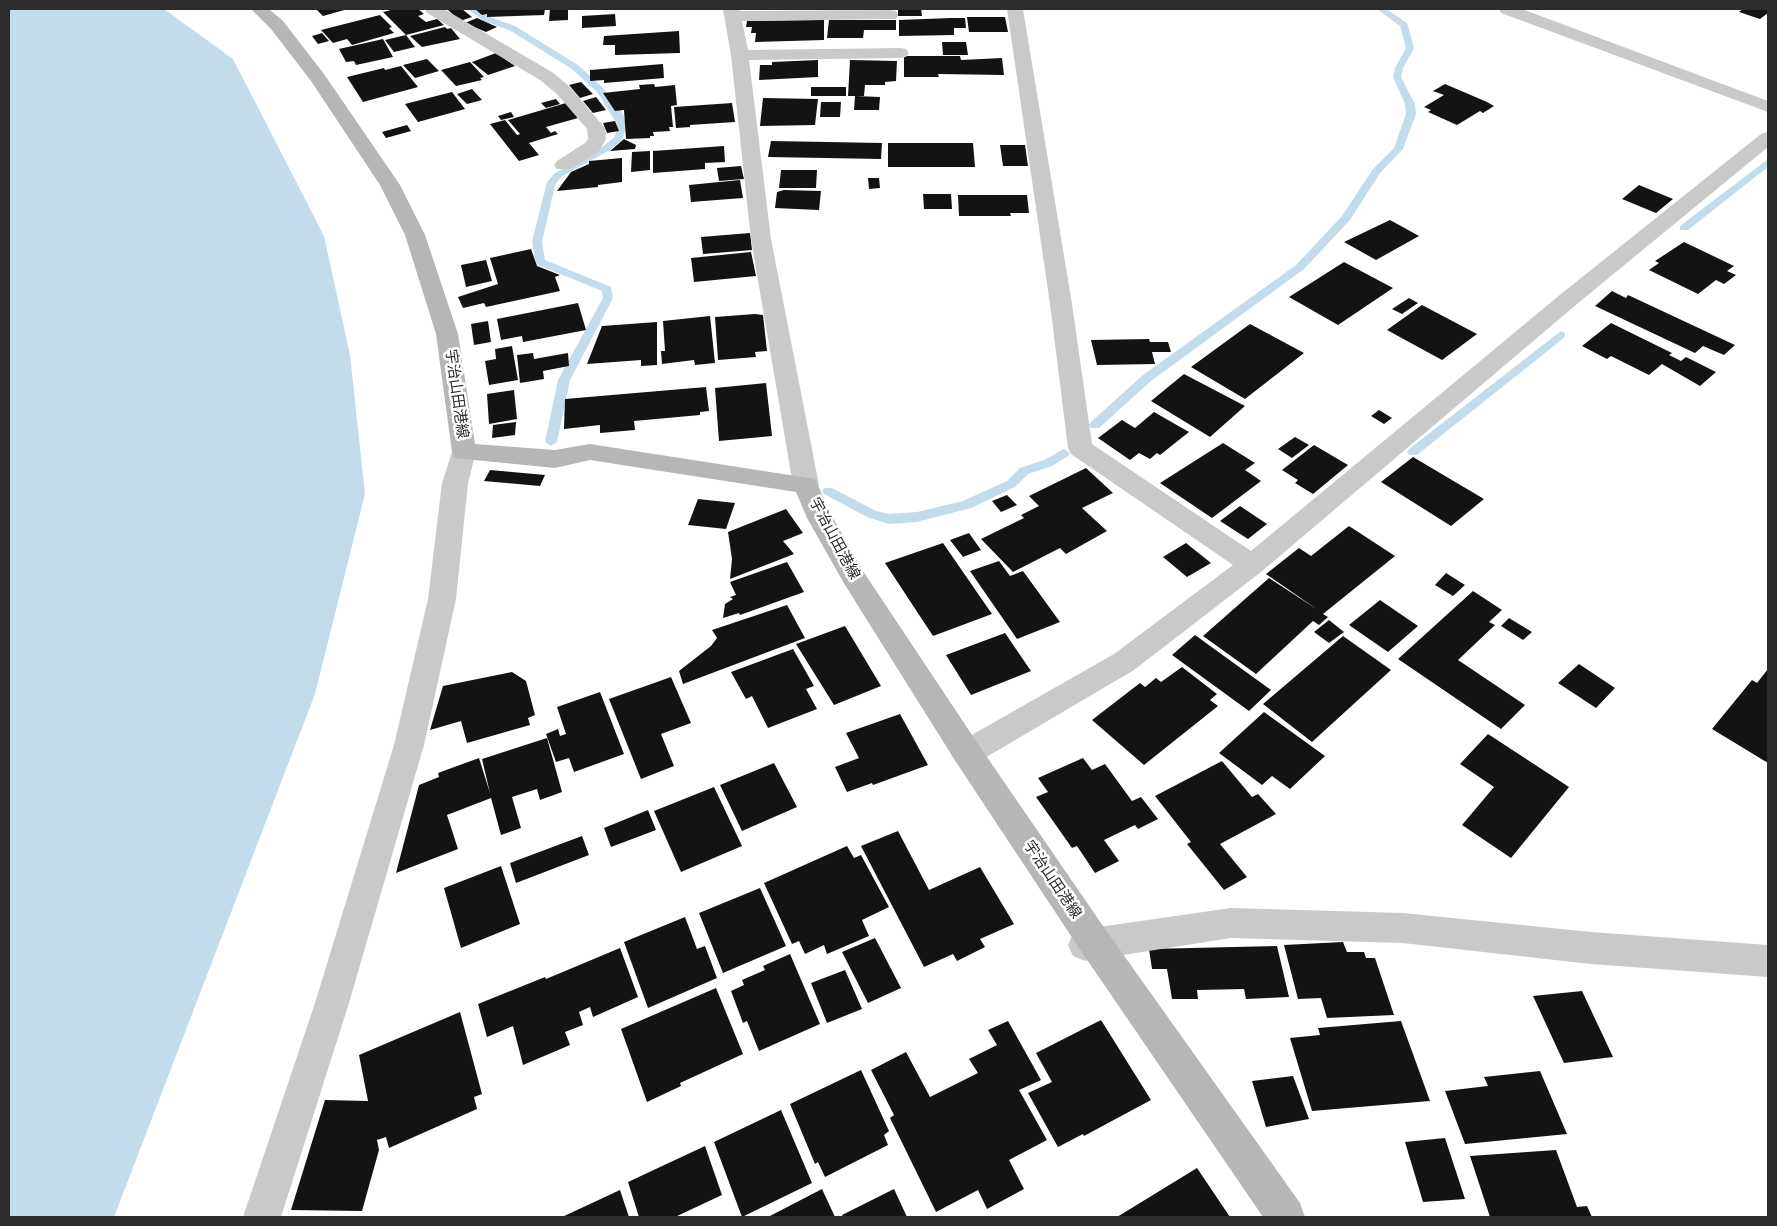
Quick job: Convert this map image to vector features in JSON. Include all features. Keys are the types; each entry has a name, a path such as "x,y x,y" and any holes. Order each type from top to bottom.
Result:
{"main road":[{"name":"宇治山田港線","path":"259,9 277,25 318,78 390,185 415,235 447,334 464,452 555,459 590,452 806,485 820,518 854,578 1090,944 1286,1217"}],"street":[{"path":"433,9 546,76 563,90 596,128 597,139 592,147 564,165"},
{"path":"1015,9 1061,304 1080,448 1252,565"},
{"path":"1506,9 1768,107"},
{"path":"806,485 761,239 740,55 731,12 890,16"},
{"path":"740,55 900,53"},
{"path":"967,753 1124,662 1252,565 1569,299 1768,138"},
{"path":"262,1217 332,1003 409,744 442,599 455,483 464,452"},
{"path":"1090,944 1231,923 1269,924 1403,928 1591,948 1768,962"}],"water":[{"path":"9,9 164,9 233,59 324,236 350,355 365,494 315,694 114,1217 9,1217"}],"building":[{"path":"316,9 348,9 323,16"},
{"path":"395,9 418,9 424,14 418,16 426,22 437,19 444,25 406,35 383,12"},
{"path":"447,9 462,9 472,17 460,21"},
{"path":"475,9 545,9 544,15 487,17 487,14 482,15"},
{"path":"550,9 568,9 568,20 549,21"},
{"path":"898,9 921,9 922,16 898,16"},
{"path":"1743,9 1768,9 1768,13 1760,19 1739,12"},
{"path":"615,14 616,26 582,28 582,16"},
{"path":"380,15 392,27 389,28 394,33 352,45 347,39 333,43 321,30"},
{"path":"967,17 1005,17 1008,32 969,32"},
{"path":"477,18 497,27 486,32 465,23"},
{"path":"965,18 966,28 954,28 954,35 899,36 899,20"},
{"path":"824,20 824,40 755,42 756,33 751,33 752,27 746,27 747,21"},
{"path":"829,20 896,20 896,30 864,30 863,38 827,38"},
{"path":"445,27 447,29 451,28 460,39 422,47 410,36"},
{"path":"679,31 680,53 615,55 615,45 603,45 604,36"},
{"path":"322,33 329,41 318,44 312,36"},
{"path":"406,35 415,47 394,52 385,40"},
{"path":"383,39 393,57 356,65 354,61 346,62 339,49"},
{"path":"942,42 966,42 968,55 943,55"},
{"path":"496,53 515,66 488,75 472,62"},
{"path":"904,56 960,56 961,60 1002,58 1004,75 938,74 939,77 904,77"},
{"path":"427,59 439,71 415,78 403,65"},
{"path":"818,60 818,77 759,80 760,65 772,65 772,62"},
{"path":"850,60 897,61 896,81 885,82 885,85 865,85 864,96 848,96"},
{"path":"470,62 484,77 480,78 482,80 456,86 441,70"},
{"path":"663,64 664,78 604,83 604,80 590,81 590,70"},
{"path":"401,66 418,87 363,102 347,77 384,68 385,70"},
{"path":"581,82 593,94 580,98 569,85"},
{"path":"654,84 655,87 675,85 677,105 671,106 673,127 669,127 670,131 653,132 654,136 650,136 650,138 626,139 624,110 615,111 603,93 640,89 639,85"},
{"path":"1445,84 1494,106 1483,113 1480,111 1457,125 1428,112 1431,110 1424,107 1444,95 1433,91"},
{"path":"811,87 846,87 846,96 811,96"},
{"path":"472,89 482,100 467,104 457,94"},
{"path":"452,92 465,109 418,122 405,104"},
{"path":"855,96 880,97 879,110 854,110"},
{"path":"596,97 606,110 593,113 583,101"},
{"path":"763,98 818,99 815,125 760,126"},
{"path":"556,99 560,104 546,108 541,103"},
{"path":"821,102 841,102 840,117 820,117"},
{"path":"566,103 578,118 546,127 551,133 555,131 558,134 529,143 539,155 519,161 490,124 505,120 517,135 520,134 508,120"},
{"path":"732,103 735,122 690,125 690,127 676,128 674,107"},
{"path":"511,112 514,117 501,120 498,116"},
{"path":"615,121 619,131 607,133 603,123"},
{"path":"407,125 411,131 386,138 382,132"},
{"path":"624,139 636,145 635,149 610,151"},
{"path":"771,141 882,143 881,159 768,157"},
{"path":"888,143 973,143 975,167 888,167"},
{"path":"1000,145 1025,145 1028,166 1003,166"},
{"path":"724,146 725,162 705,163 705,169 653,173 653,151"},
{"path":"650,151 650,170 631,172 632,152"},
{"path":"622,158 622,182 598,185 598,187 557,191 571,172 589,164 589,161"},
{"path":"741,166 744,179 719,181 717,168"},
{"path":"781,170 817,170 816,188 779,188"},
{"path":"868,178 879,178 880,188 869,189"},
{"path":"740,180 743,198 691,202 689,185"},
{"path":"1639,185 1673,199 1656,213 1622,199"},
{"path":"784,190 821,191 819,210 775,208 777,192"},
{"path":"923,194 951,194 952,209 924,209"},
{"path":"958,195 1027,195 1029,213 1010,213 1011,216 959,216"},
{"path":"1390,220 1419,236 1376,260 1344,242"},
{"path":"750,233 752,250 703,254 701,237"},
{"path":"1684,242 1734,266 1727,271 1736,275 1724,284 1716,280 1698,294 1649,270 1659,263 1655,261"},
{"path":"531,249 537,266 560,275 555,277 560,291 486,307 484,303 463,308 458,297 498,284 490,258"},
{"path":"751,252 756,276 694,282 691,258"},
{"path":"486,260 492,281 466,287 461,265"},
{"path":"1344,262 1393,288 1338,325 1289,297"},
{"path":"1612,291 1626,298 1628,295 1735,345 1724,355 1703,346 1695,353 1595,306"},
{"path":"1409,298 1418,303 1402,314 1392,309"},
{"path":"578,303 586,330 523,342 522,336 501,340 497,319"},
{"path":"1422,305 1477,334 1442,360 1387,330"},
{"path":"763,315 767,351 755,352 756,357 718,360 715,317"},
{"path":"710,316 715,363 695,365 694,360 662,364 661,351 665,351 663,321"},
{"path":"488,321 491,342 474,345 471,324"},
{"path":"657,322 657,365 641,366 641,360 587,364 602,326"},
{"path":"1611,323 1672,353 1669,355 1681,361 1686,357 1716,372 1700,386 1662,364 1649,375 1611,356 1607,359 1582,346"},
{"path":"1250,324 1304,353 1245,399 1191,367"},
{"path":"1149,339 1150,342 1168,342 1171,352 1152,352 1155,364 1097,365 1091,340"},
{"path":"512,346 518,380 489,385 485,361 496,359 495,349"},
{"path":"533,353 534,359 568,353 569,366 543,371 544,379 520,383 517,355"},
{"path":"1184,374 1245,406 1210,437 1151,401"},
{"path":"766,383 772,436 719,441 715,388"},
{"path":"706,387 709,411 700,412 700,415 634,421 635,430 600,433 600,425 564,429 565,399"},
{"path":"514,390 517,419 489,424 487,394"},
{"path":"1379,410 1392,418 1384,424 1371,416"},
{"path":"1154,412 1189,432 1160,455 1157,453 1150,459 1139,453 1130,460 1098,438 1122,420 1135,428"},
{"path":"516,422 515,435 492,438 493,425"},
{"path":"1295,437 1309,445 1292,458 1278,449"},
{"path":"1223,443 1255,463 1245,470 1261,481 1212,518 1160,483"},
{"path":"1314,445 1348,465 1313,494 1295,483 1298,480 1282,470"},
{"path":"1413,457 1484,499 1451,526 1381,482"},
{"path":"1086,468 1113,493 1082,508 1107,531 1066,554 1060,548 1013,572 981,539 1024,518 1021,515 1039,506 1029,496"},
{"path":"490,470 545,475 540,486 484,481"},
{"path":"1007,495 1017,505 1001,512 992,501"},
{"path":"698,499 735,503 726,529 688,525"},
{"path":"1240,506 1267,524 1248,539 1220,521"},
{"path":"786,509 803,533 783,541 794,554 730,579 732,559 728,532"},
{"path":"1349,526 1395,556 1323,614 1328,617 1319,625 1313,621 1256,674 1203,636 1269,578 1318,610 1266,574 1299,548 1311,556"},
{"path":"969,533 981,550 963,557 950,540"},
{"path":"943,543 992,614 933,636 885,563"},
{"path":"1186,543 1211,563 1187,577 1163,557"},
{"path":"999,561 1010,576 1023,571 1060,622 1017,639 970,571"},
{"path":"787,562 804,592 740,615 739,613 723,618 725,604 733,599 730,597 736,595 730,582"},
{"path":"1446,573 1465,585 1453,596 1435,585"},
{"path":"1473,591 1502,610 1489,622 1495,625 1458,660 1525,705 1501,729 1398,659"},
{"path":"1380,600 1418,626 1388,652 1349,625"},
{"path":"787,605 805,638 683,684 679,671 711,646 717,638 712,630"},
{"path":"1509,618 1532,632 1523,640 1501,626"},
{"path":"1329,620 1344,632 1329,643 1314,632"},
{"path":"845,626 881,686 834,705 796,644"},
{"path":"1005,633 1031,671 971,695 946,655"},
{"path":"1195,635 1271,690 1249,711 1172,655"},
{"path":"1343,636 1391,670 1312,742 1263,704"},
{"path":"793,649 814,686 806,689 817,709 768,728 752,696 746,699 731,672"},
{"path":"1579,664 1615,688 1596,708 1558,683"},
{"path":"1182,667 1217,694 1210,700 1218,706 1144,765 1092,720 1140,683 1145,687 1156,678 1161,682"},
{"path":"1768,669 1768,763 1712,729 1752,680 1757,683"},
{"path":"512,672 526,681 535,715 528,718 530,725 467,743 461,721 430,730 443,686"},
{"path":"671,677 691,723 661,734 674,766 641,779 609,699"},
{"path":"600,692 624,754 574,772 569,758 556,762 546,734 558,729 560,736 566,734 557,707"},
{"path":"1264,712 1325,756 1290,789 1272,776 1262,785 1219,753"},
{"path":"900,714 928,765 873,785 872,783 847,792 835,767 859,758 846,733"},
{"path":"1488,734 1569,787 1511,858 1462,825 1494,787 1460,764"},
{"path":"547,738 562,792 540,800 537,789 512,797 521,828 501,835 491,798 447,815 458,849 396,873 419,785 439,777 438,773 479,758 490,793 482,759"},
{"path":"1083,758 1092,770 1105,764 1132,801 1141,797 1158,819 1138,829 1135,825 1104,840 1119,861 1095,873 1077,846 1072,848 1036,797 1048,792 1038,778"},
{"path":"1222,761 1252,797 1258,794 1276,814 1220,844 1247,877 1224,890 1187,844 1191,842 1155,796"},
{"path":"774,763 797,807 742,831 720,785"},
{"path":"714,787 742,846 681,872 654,811"},
{"path":"648,810 656,830 611,847 604,828"},
{"path":"898,831 929,890 980,867 1014,924 980,939 985,947 957,961 953,954 924,967 861,846"},
{"path":"582,836 589,855 516,883 510,863"},
{"path":"847,846 854,858 861,855 889,907 862,920 869,936 827,954 824,945 805,954 799,941 792,944 764,883"},
{"path":"501,866 520,924 461,948 444,888"},
{"path":"760,888 786,946 723,973 699,913"},
{"path":"685,917 697,949 705,946 717,978 648,1008 624,942"},
{"path":"875,938 901,988 868,1003 842,952"},
{"path":"1343,942 1347,952 1364,952 1366,958 1375,958 1394,1015 1327,1018 1321,998 1298,999 1284,945"},
{"path":"1277,946 1289,997 1246,999 1244,989 1197,990 1198,999 1172,999 1167,969 1152,969 1149,949"},
{"path":"620,948 638,997 593,1017 590,1007 579,1012 583,1025 565,1032 570,1045 523,1065 513,1026 487,1037 478,1004 545,977 546,979"},
{"path":"790,954 820,1024 759,1051 747,1021 743,1023 731,991 744,985 742,980 765,970 763,966"},
{"path":"845,970 862,1009 827,1023 811,983"},
{"path":"716,988 743,1054 680,1083 681,1086 647,1102 621,1029"},
{"path":"1582,991 1613,1057 1564,1063 1533,996"},
{"path":"460,1012 482,1094 474,1097 477,1109 389,1148 386,1137 377,1140 379,1150 362,1211 291,1210 325,1100 368,1101 359,1055"},
{"path":"1101,1020 1151,1100 1084,1136 1083,1134 1058,1147 1028,1093 1052,1082 1036,1053"},
{"path":"1008,1021 1041,1080 1019,1090 1047,1140 1009,1160 1024,1189 987,1209 978,1190 936,1212 890,1118 894,1115 871,1070 906,1052 930,1097 978,1073 969,1059 997,1045 988,1030"},
{"path":"1401,1021 1430,1101 1312,1111 1290,1038 1320,1035 1318,1028"},
{"path":"861,1070 889,1131 884,1135 888,1145 825,1177 818,1162 815,1164 790,1104"},
{"path":"1540,1071 1567,1134 1465,1144 1445,1091 1488,1086 1484,1077"},
{"path":"1293,1076 1309,1119 1266,1127 1252,1081"},
{"path":"781,1110 812,1183 742,1217 714,1142"},
{"path":"1445,1138 1465,1199 1423,1202 1405,1142"},
{"path":"705,1146 722,1195 675,1217 639,1217 628,1182"},
{"path":"1556,1150 1577,1207 1587,1206 1592,1217 1490,1217 1470,1156"},
{"path":"1197,1168 1230,1217 1117,1217"},
{"path":"822,1189 835,1217 768,1217"},
{"path":"894,1189 907,1217 843,1217 842,1215"},
{"path":"620,1190 629,1217 562,1217"}],"waterway":[{"path":"471,9 487,19 512,28 575,67 600,90 617,113 622,124 619,138 605,149 558,175 550,184 537,242 540,262 607,289 608,298 564,380 551,442"},
{"path":"1095,425 1147,378 1300,267 1346,218 1376,171 1398,149 1411,114 1410,104 1397,77 1399,68 1410,48 1404,25 1381,9"},
{"path":"1684,228 1768,162"},
{"path":"1413,452 1561,335"},
{"path":"828,491 872,514 889,519 917,517 966,505 1011,484 1024,471 1048,463 1064,453"}]}
